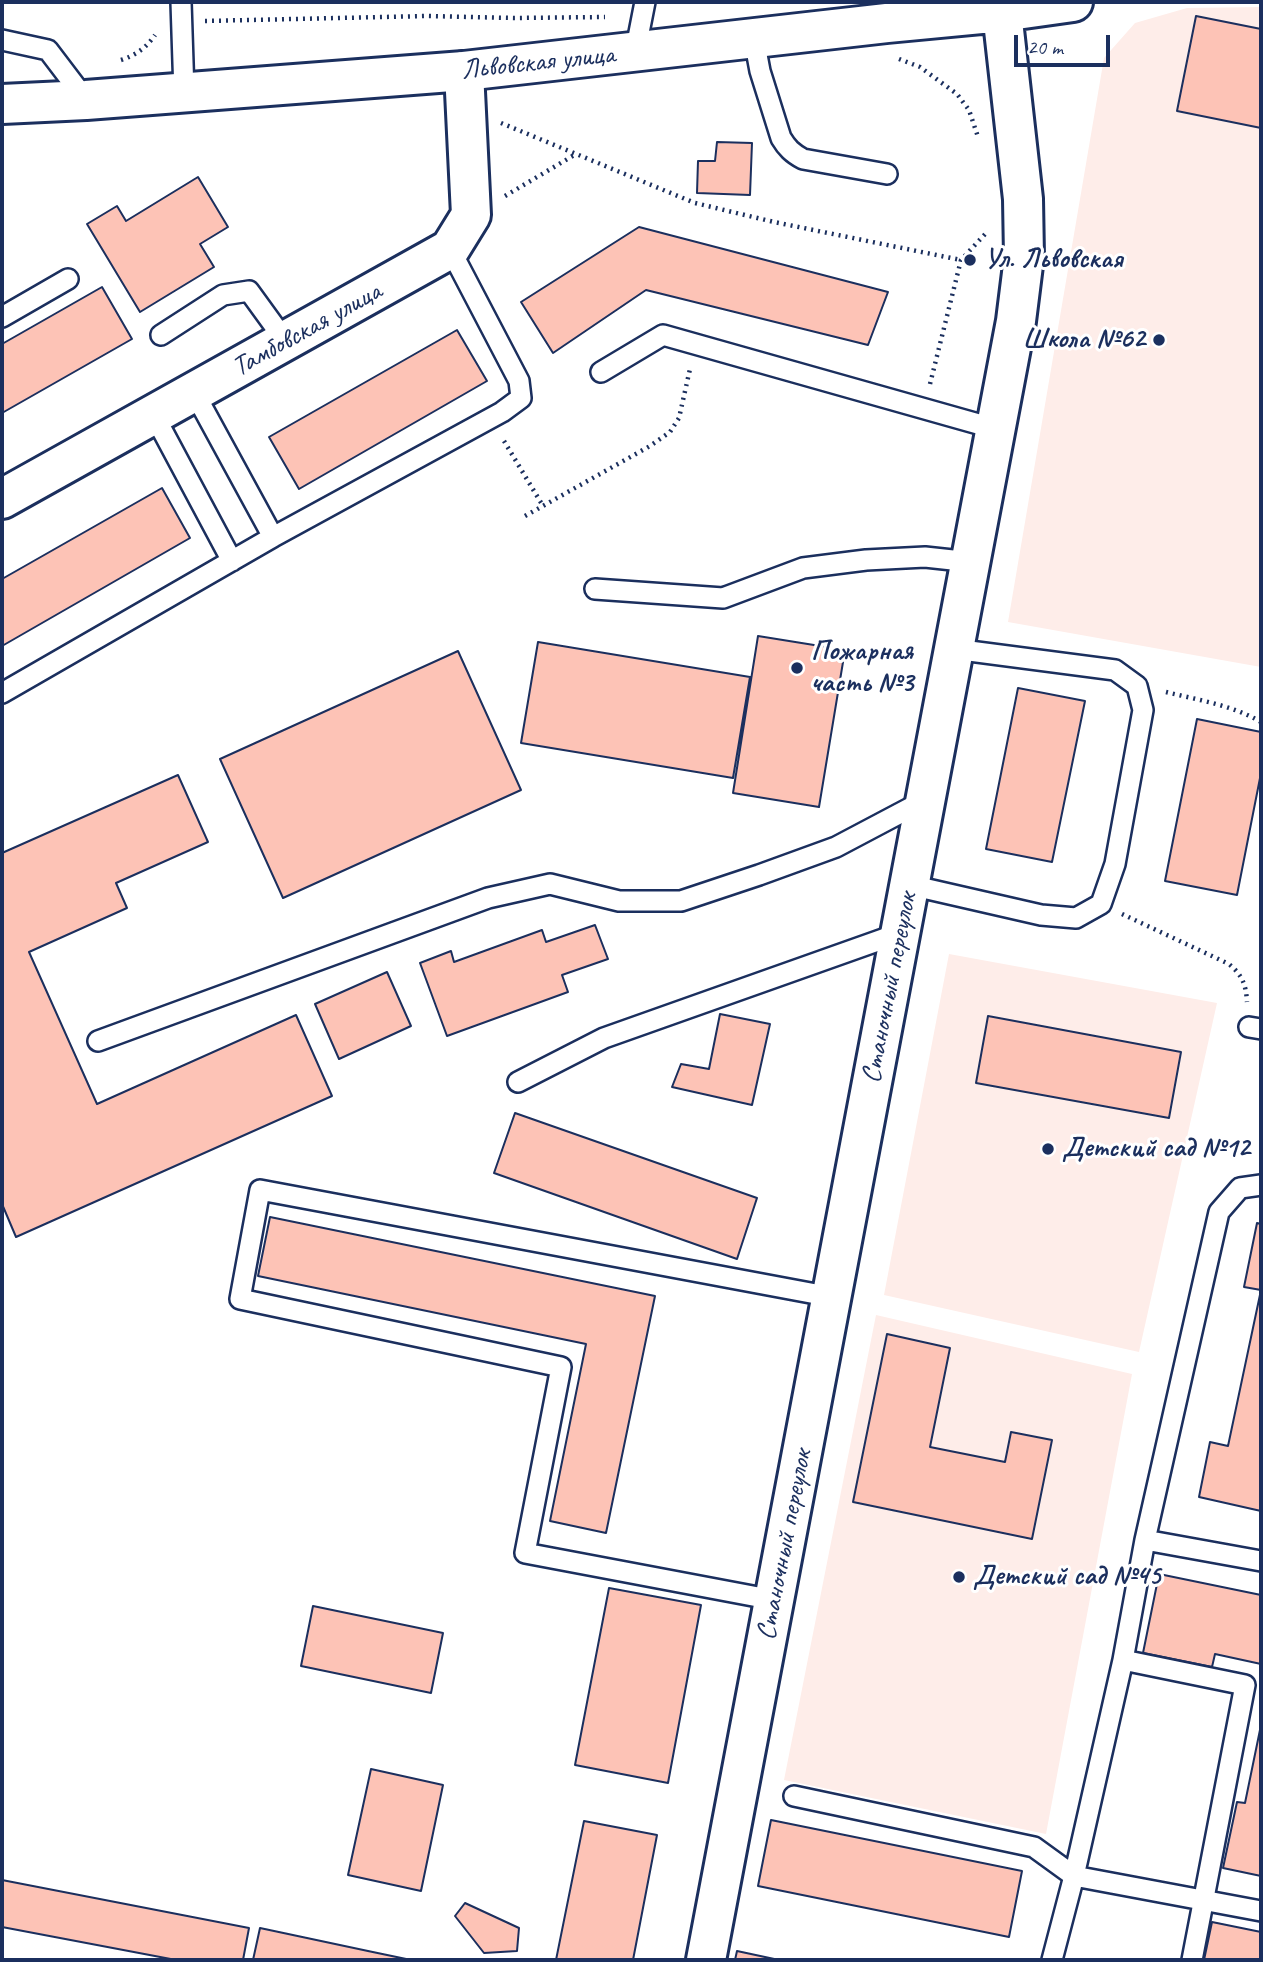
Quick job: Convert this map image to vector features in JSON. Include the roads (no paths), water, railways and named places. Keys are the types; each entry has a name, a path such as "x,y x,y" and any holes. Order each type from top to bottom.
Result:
{"main road":[{"name":"Львовская улица","path":"2,104 464,71 641,24 754,39 889,12 1002,12 1073,2"},
{"name":"Станочный переулок","path":"706,1960 1016,321 1024,257 1023,198 1002,12"},
{"name":"Тамбовская улица","path":"2,499 450,249 471,215 464,71"}],"lane":[{"path":"181,2 184,93"},
{"path":"754,39 760,71 786,147 803,159 887,174"},
{"path":"2,40 48,50 86,100"},
{"path":"2,692 490,418 520,398 519,381 450,249"},
{"path":"2,317 68,279"},
{"path":"161,335 223,295 249,290 286,342"},
{"path":"601,372 663,335 996,429"},
{"path":"194,392 274,537"},
{"path":"154,415 232,561"},
{"path":"595,589 723,598 803,568 866,560 925,557 971,562"},
{"path":"910,885 1041,915 1076,918 1101,904 1115,864 1143,710 1137,686 1115,670 954,649"},
{"path":"98,1041 488,898 550,884 619,901 681,901 836,847 926,799"},
{"path":"518,1082 604,1038 900,933"},
{"path":"1052,1960 1123,1660 1145,1541 1219,1212 1240,1188 1261,1185"},
{"path":"774,1600 525,1553 561,1367 240,1298 260,1190 832,1297"},
{"path":"1145,1541 1261,1561"},
{"path":"1123,1660 1245,1685 1192,1960"},
{"path":"794,1797 1034,1847 1074,1876 1261,1911"}],"place":[{"name":"Ул. Львовская","path":"970,260"},
{"name":"Школа №62","path":"1159,340"},
{"name":"Пожарная часть №3","path":"797,668"},
{"name":"Детский сад №12","path":"1048,1149"},
{"name":"Детский сад №45","path":"959,1577"}]}
